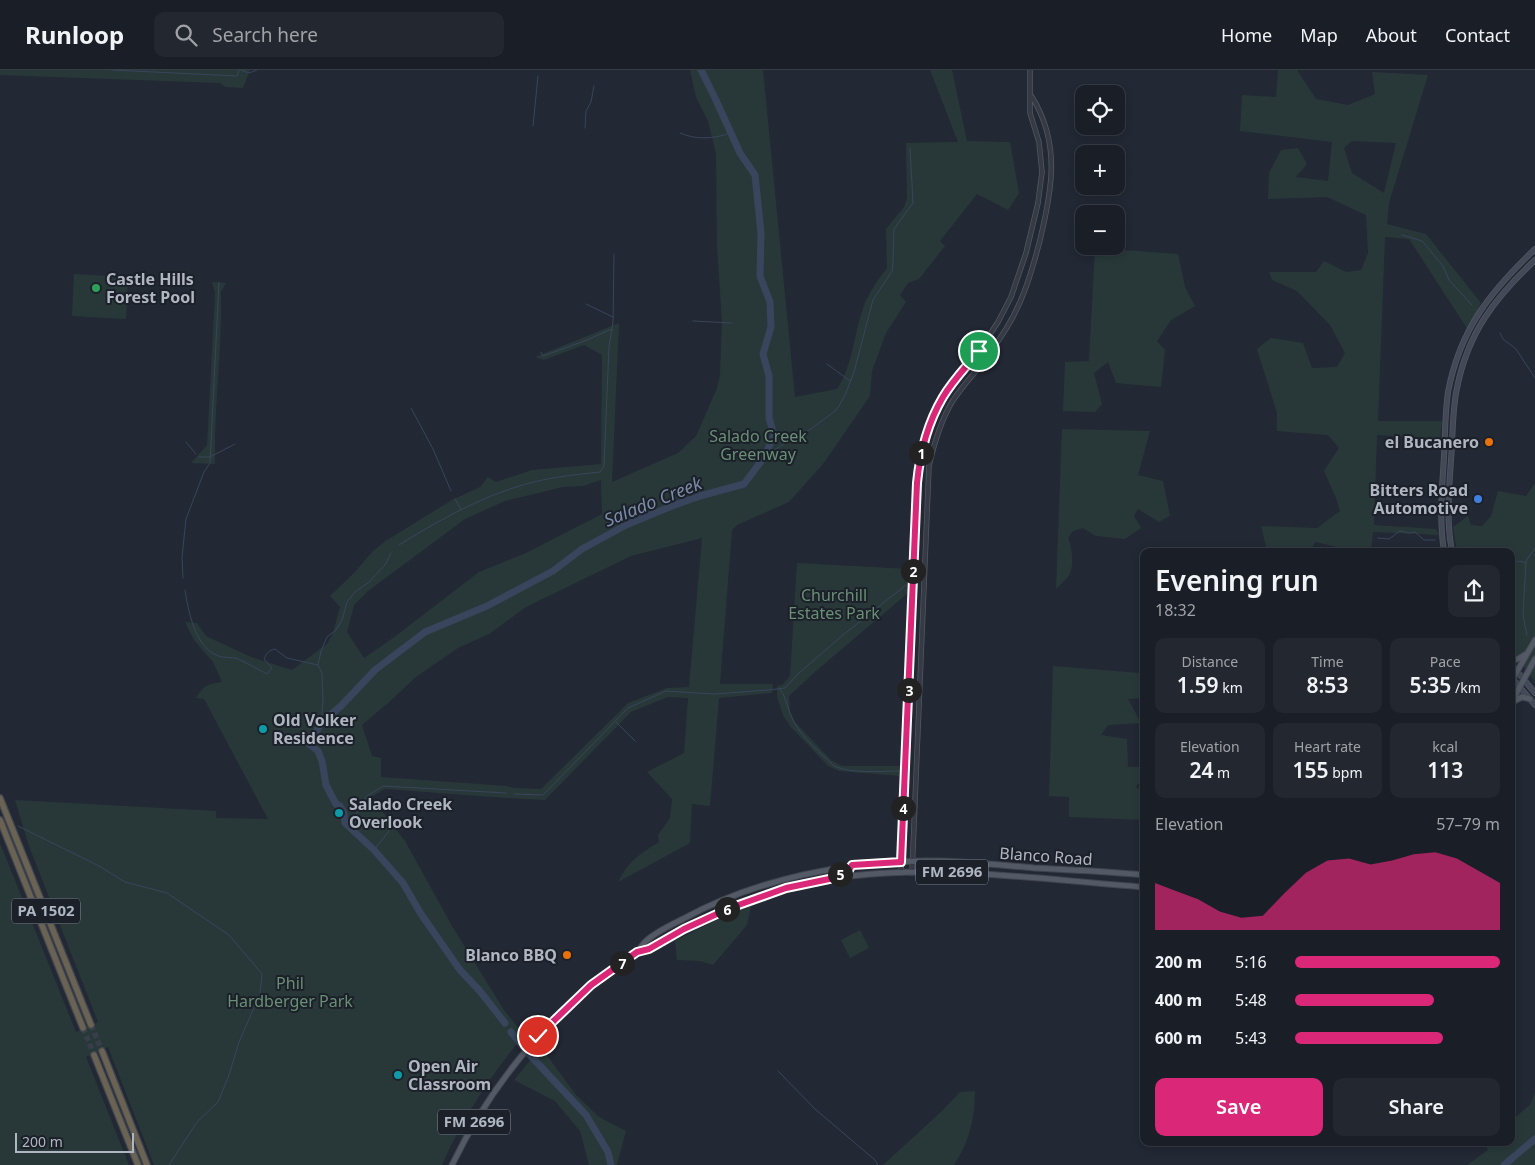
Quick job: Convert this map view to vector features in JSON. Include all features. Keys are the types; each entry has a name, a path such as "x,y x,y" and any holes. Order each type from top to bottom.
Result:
{"highway":[{"name":"PA 1502","path":"0,798 91,1025"},
{"name":"PA 1502","path":"0,820 83,1028"},
{"path":"102,1051 147,1165"},
{"path":"94,1055 138,1165"}],"main road":[{"path":"1444,548 1441,527 1442,483 1448,394 1453,374 1465,339 1485,302 1535,249"},
{"path":"1452,548 1449,527 1450,483 1457,388 1464,361 1472,341 1491,308 1504,291 1535,260"},
{"path":"1485,302 1491,308"},
{"path":"1442,483 1450,483"},
{"path":"1515,676 1535,640"},
{"path":"1515,660 1529,652"},
{"path":"1515,696 1535,658"},
{"path":"1515,668 1535,693"},
{"path":"1515,682 1535,705"},
{"path":"1515,700 1522,697 1530,699"},
{"name":"Blanco Road","path":"452,1165 477,1117 500,1082 519,1056 538,1036 591,985 637,952 645,942 700,910 726,899 798,876 852,865 913,861 1140,875"},
{"path":"962,863 963,872"},
{"path":"834,878 849,870 852,865"},
{"path":"1011,876 1012,866"},
{"path":"1070,880 1072,870"},
{"name":"Blanco Road","path":"637,952 649,949 684,929 730,908 786,888 834,878 901,873 963,872 1140,887"}],"street":[{"path":"901,873 919,465 926,435 943,396 979,351 998,322 1020,271 1038,203 1042,172 1039,142 1030,113 1030,70"},
{"path":"912,873 929,466 942,421 952,402 987,357 1007,327 1020,301 1036,256 1049,205 1052,173 1047,131 1040,110 1031,96"}],"green space":[{"path":"0,70 250,70 243,88 225,87 220,83 0,75"},
{"path":"690,70 763,70 795,397 837,389 847,370 865,303 887,268 886,229 904,207 907,198 906,143 958,142 930,70 952,70 967,141 1010,142 1019,193 1008,210 977,194 940,241 945,246 919,279 908,283 900,295 906,302 886,333 872,371 870,396 823,464 789,502 737,525 732,530 720,684 773,684 772,693 719,698 710,806 692,804 690,843 618,882 635,859 659,842 658,835 670,818 672,799 647,772 684,753 688,698 668,697 631,712 545,800 385,789 371,797 405,841 452,926 504,1010 524,1035 478,1097 442,1165 154,1165 108,1047 86,1057 129,1165 0,1165 0,843 76,1032 98,1022 29,846 15,800 216,811 216,818 268,819 204,699 196,698 201,690 207,686 222,682 213,662 194,640 185,622 197,623 206,636 251,657 292,670 327,644 333,633 340,607 330,596 384,542 452,500 480,487 488,477 496,482 532,470 601,464 602,355 584,345 544,360 535,357 619,323 612,482 678,453 696,436 717,388 720,375 722,322 717,246 716,153 708,121 696,97","holes":["601,480 602,514 526,553 479,572 364,658 347,632 354,605 368,591 465,519 505,501 563,487 583,486","702,538 689,687 667,688 628,703 541,789 381,777 381,758 372,756 362,725 416,677 458,648 489,634 526,607 631,556"]},
{"path":"1278,70 1297,70 1316,99 1348,105 1375,94 1372,72 1428,75 1389,203 1387,224 1426,234 1481,303 1468,330 1409,239 1385,237 1378,421 1442,421 1440,439 1377,435 1374,525 1436,529 1439,535 1373,532 1371,548 1338,548 1316,542 1311,548 1266,548 1261,526 1317,528 1340,511 1324,471 1339,448 1328,435 1277,431 1277,413 1257,349 1271,338 1303,343 1312,368 1337,367 1345,353 1330,325 1297,291 1272,280 1269,272 1316,272 1324,261 1346,272 1361,270 1368,253 1366,215 1327,197 1268,199 1269,173 1281,150 1298,148 1307,164 1296,177 1328,181 1332,142 1240,131 1242,95 1276,97","holes":["1352,141 1396,143 1384,193 1352,173 1344,148"]},
{"path":"1125,250 1178,254 1185,287 1195,306 1171,320 1157,341 1165,350 1161,387 1116,383 1108,362 1094,373 1102,404 1095,412 1063,411 1065,362 1089,361 1095,255 1125,255"},
{"path":"74,274 128,277 126,319 72,316"},
{"path":"212,282 226,283 221,292 215,464 191,463 207,445 215,293"},
{"path":"1062,429 1150,431 1138,475 1163,481 1170,516 1159,522 1138,509 1134,516 1141,528 1125,539 1096,536 1083,528 1073,531 1068,538 1071,547 1072,568 1068,577 1056,589"},
{"path":"1535,483 1535,682 1515,655 1515,548 1456,548 1453,527 1468,516 1471,525 1482,526 1491,516 1498,491 1526,496"},
{"name":"Churchill Estates Park","path":"797,563 909,569 908,593 789,696 790,711 795,722 831,760 842,766 901,766 900,776 839,771 828,766 790,726 783,715 777,697 777,686 782,685 790,676"},
{"path":"1053,666 1140,673 1140,698 1128,699 1140,723 1108,725 1101,735 1127,739 1128,767 1140,767 1140,780 1136,787 1140,790 1140,820 1069,817 1069,797 1049,796"},
{"path":"751,906 747,925 713,965 700,961 677,960 675,941 732,912"},
{"path":"860,930 869,948 850,958 841,940"},
{"path":"541,1047 576,1095 599,1117 626,1131 617,1165 589,1165 580,1131 555,1101 514,1080"},
{"path":"975,1091 974,1111 970,1130 964,1148 954,1165 883,1165 960,1092"},
{"path":"1535,1093 1535,1165 1467,1165 1488,1150 1486,1146 1515,1146 1515,1118 1530,1105"}],"waterway":[{"path":"112,70 237,76 239,70"},
{"path":"241,70 249,73 257,70"},
{"name":"Salado Creek","path":"315,734 321,723 341,706 375,670 425,632 487,606 553,571 582,549 626,525 700,496 744,484 765,456 774,435 769,418 769,376 763,354 771,327 770,302 760,276 761,233 755,175 740,153 701,70"},
{"path":"533,126 538,76"},
{"path":"585,128 586,111 591,102 594,86"},
{"path":"680,133 692,137 705,138 718,137 730,133"},
{"path":"765,456 811,429 835,411 846,393 854,372 873,300 892,271 894,229 913,203 910,148"},
{"path":"1402,235 1422,241 1443,266 1449,280 1472,305"},
{"path":"399,545 456,512 501,492 547,479 600,472 604,466 609,347 613,322 614,254"},
{"path":"183,578 182,557 186,519 204,472 210,463 219,282"},
{"path":"586,304 613,317"},
{"path":"693,321 732,323"},
{"path":"541,352 543,356 612,330"},
{"path":"1500,333 1503,339 1516,349 1535,378"},
{"path":"827,364 850,381"},
{"path":"411,408 433,449 451,491"},
{"path":"186,442 196,454"},
{"path":"199,457 210,457 235,444"},
{"path":"455,499 461,509"},
{"path":"1378,538 1389,539 1400,531 1415,532 1424,540 1435,540"},
{"path":"1527,635 1523,616 1526,561 1535,548"},
{"path":"321,723 323,701 322,673 318,665 321,651 327,637 336,630 342,620 347,602 356,591 368,583 385,565 391,553"},
{"path":"1515,562 1520,561 1525,563"},
{"path":"514,794 543,795 628,708 666,691 714,694 785,688 799,673 843,635 906,585"},
{"path":"185,590 188,607 198,636 203,644 216,655 238,659 267,674 272,668 264,659 268,652 275,649 287,658 318,665"},
{"path":"780,689 798,728 807,740 834,766 857,771 900,771"},
{"path":"616,722 635,741"},
{"name":"Salado Creek","path":"311,736 306,742 318,751 322,761 326,785 336,804 340,806 344,813 345,823 374,850 403,883 421,914 460,970 479,990 505,1023"},
{"path":"349,827 367,796 383,786 506,793"},
{"path":"374,850 396,822"},
{"path":"18,826 99,866 125,882 167,893 229,935 262,974 260,994 239,1042 218,1102 197,1122 169,1165"},
{"name":"Salado Creek","path":"511,1032 586,1115 608,1152 611,1165"},
{"path":"778,1071 815,1109 875,1160 878,1165"},
{"path":"1504,1165 1535,1139"}],"tunnel":[{"path":"91,1025 102,1051"},
{"path":"83,1028 94,1055"}],"place":[{"name":"Castle Hills Forest Pool","path":"96,288"},
{"name":"el Bucanero","path":"1489,442"},
{"name":"Bitters Road Automotive","path":"1478,499"},
{"name":"Old Volker Residence","path":"263,729"},
{"name":"Salado Creek Overlook","path":"339,813"},
{"name":"Blanco BBQ","path":"567,955"},
{"name":"Open Air Classroom","path":"398,1075"}],"route":[{"path":"538,1036 575,999 611,970 637,952 649,949 684,929 730,908 786,888 834,878 847,872 852,865 901,862 919,465 926,435 943,396 979,351"}],"park label":[{"name":"Salado Creek Greenway","path":"758,445"},
{"name":"Phil Hardberger Park","path":"290,992"}]}
